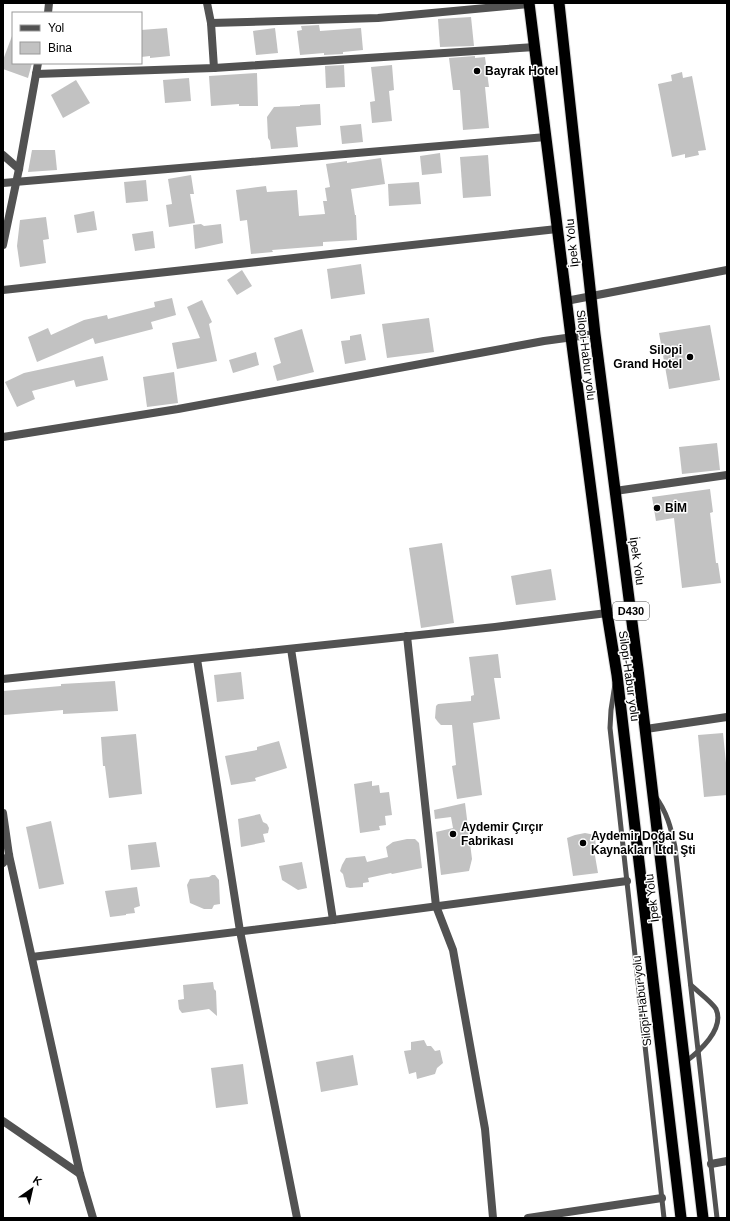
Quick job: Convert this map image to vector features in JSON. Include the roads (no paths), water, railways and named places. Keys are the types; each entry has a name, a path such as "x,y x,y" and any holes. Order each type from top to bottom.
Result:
{"highway":[{"name":"İpek Yolu","path":"559,3 595,334 646,729 703,1218"},
{"name":"Silopi-Habur yolu","path":"529,4 566,301 616,675 682,1218"}],"street":[{"path":"207,3 212,23 214,68"},
{"path":"212,23 378,18 529,4"},
{"path":"36,74 214,68 535,47"},
{"path":"3,245 20,169 38,64"},
{"path":"3,183 546,137"},
{"path":"3,155 20,169"},
{"path":"3,290 557,230"},
{"path":"566,301 727,270"},
{"path":"3,437 178,409 571,337 595,334"},
{"path":"615,491 727,476"},
{"path":"3,679 495,628 607,613"},
{"path":"407,636 436,906 453,950 485,1129 494,1218"},
{"path":"291,649 333,920"},
{"path":"197,659 240,931 297,1218"},
{"path":"646,729 727,717"},
{"path":"3,813 9,855 80,1174 93,1218"},
{"path":"3,863 9,855"},
{"path":"32,957 333,920 627,881"},
{"path":"3,1121 80,1174"},
{"path":"711,1164 727,1161"},
{"path":"528,1218 662,1198"}],"lane":[{"path":"616,675 612,698 610,728 664,1218"},
{"path":"653,792 662,804 672,832 717,1218"},
{"path":"685,1062 698,1052 713,1035 718,1016 715,1008 690,985"}],"place":[{"name":"Bayrak Hotel","path":"477,71"},
{"name":"Silopi Grand Hotel","path":"690,357"},
{"name":"BİM","path":"657,508"},
{"name":"Aydemir Çırçır Fabrikası","path":"453,834"},
{"name":"Aydemir Doğal Su Kaynakları Ltd. Şti","path":"583,843"}]}
